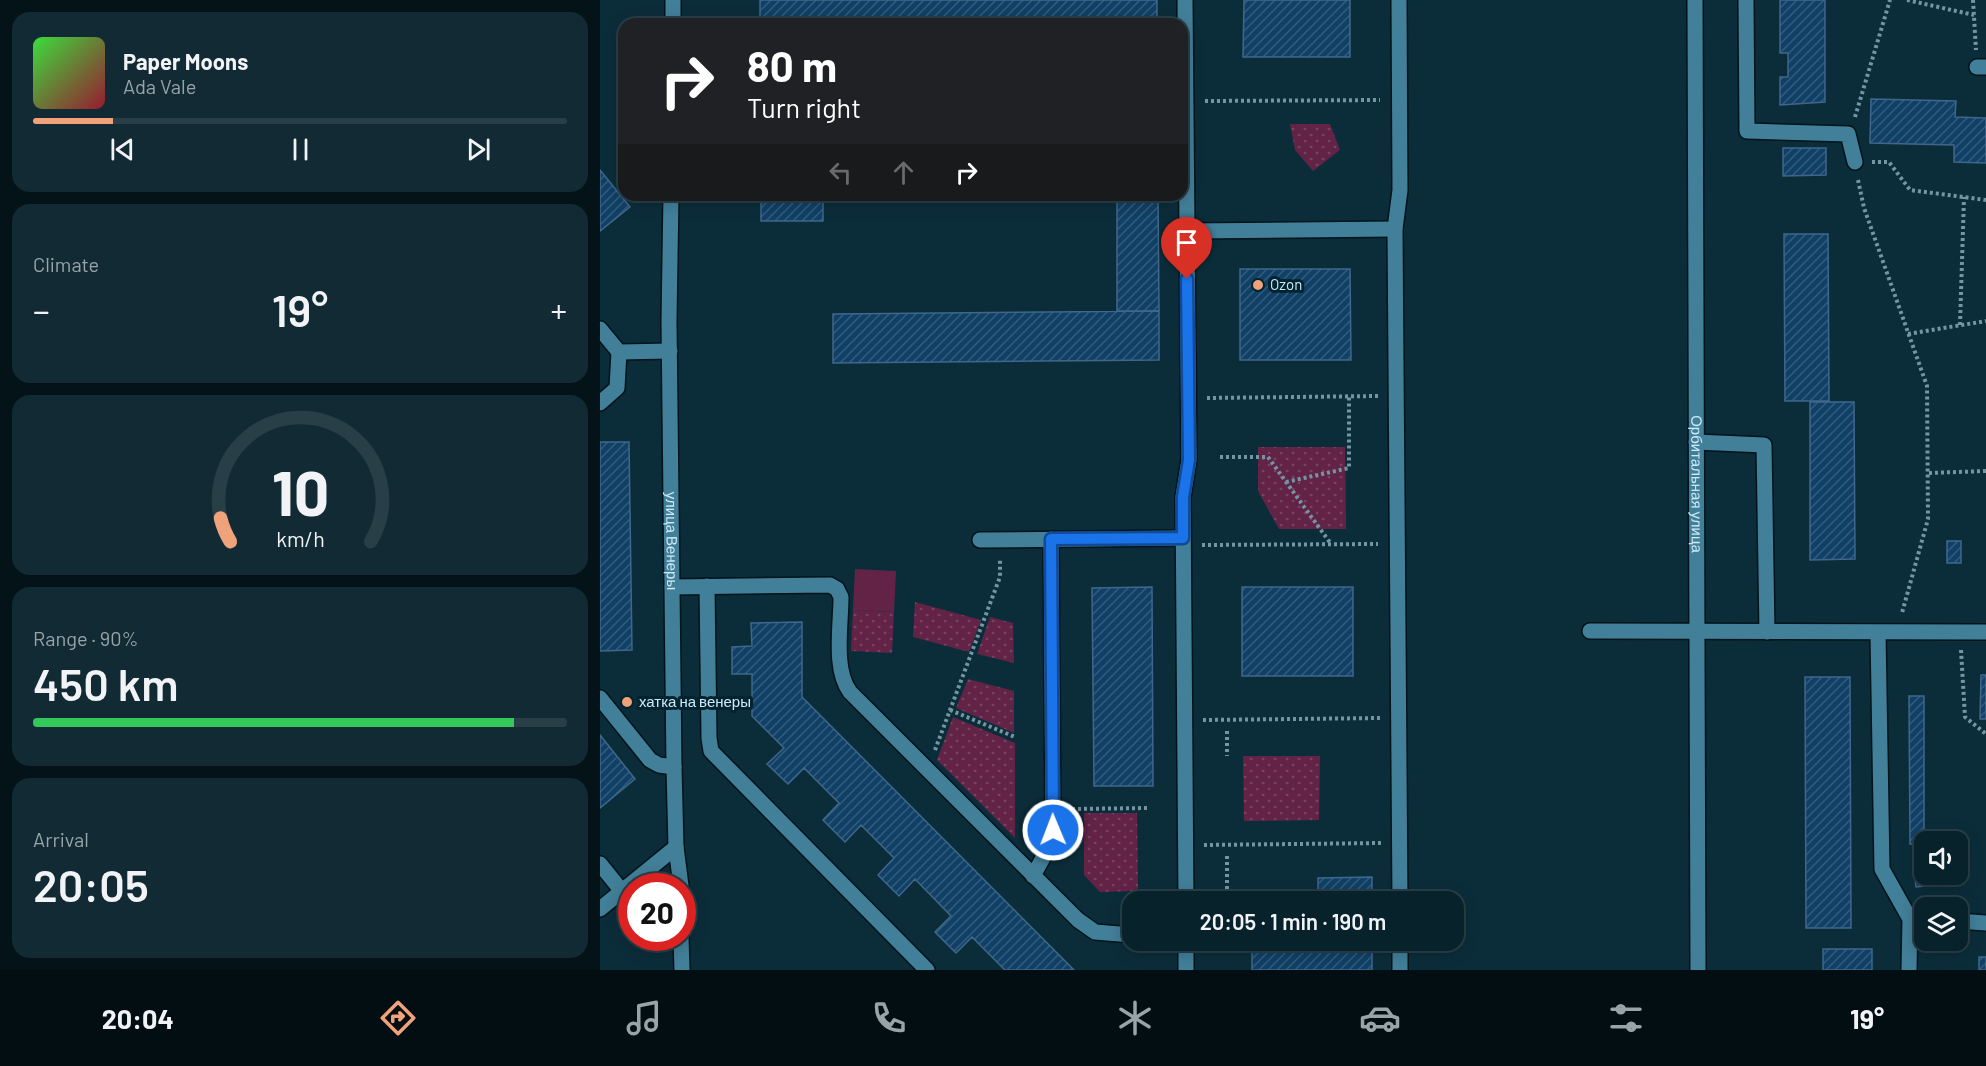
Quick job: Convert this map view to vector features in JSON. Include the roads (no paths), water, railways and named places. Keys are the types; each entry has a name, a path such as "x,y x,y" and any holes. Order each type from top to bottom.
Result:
{"street":[{"path":"673,0 673,18"},
{"path":"1185,0 1185,18"},
{"path":"1399,0 1400,190 1395,229 1400,891"},
{"name":"Орбитальная улица","path":"1695,0 1698,970"},
{"path":"1746,0 1747,131 1848,134 1855,162"},
{"name":"улица Венеры","path":"671,201 674,767 676,847 679,873"},
{"path":"1186,891 1183,497 1189,460 1187,201"},
{"path":"1187,231 1395,229"},
{"path":"600,329 619,352 617,388 600,403"},
{"path":"619,352 670,351"},
{"path":"1696,442 1764,445 1767,632"},
{"path":"1033,876 1052,839 1051,539"},
{"path":"980,540 1183,542"},
{"path":"672,586 830,585 837,589 841,597 843,683 1078,920 1095,932 1122,934"},
{"path":"707,586 711,751 927,970"},
{"path":"1590,631 1986,632"},
{"path":"1878,633 1882,869 1914,916"},
{"path":"600,698 650,760 658,765 674,767"},
{"path":"643,873 676,847"},
{"path":"600,864 618,886"},
{"path":"600,909 618,893"},
{"path":"1968,922 1986,923"},
{"path":"1909,970 1914,939"},
{"path":"681,951 682,970"},
{"path":"1186,951 1186,970"},
{"path":"1400,951 1400,970"}],"place":[{"name":"Ozon","path":"1258,285"},
{"name":"хатка на венеры","path":"627,702"}]}
